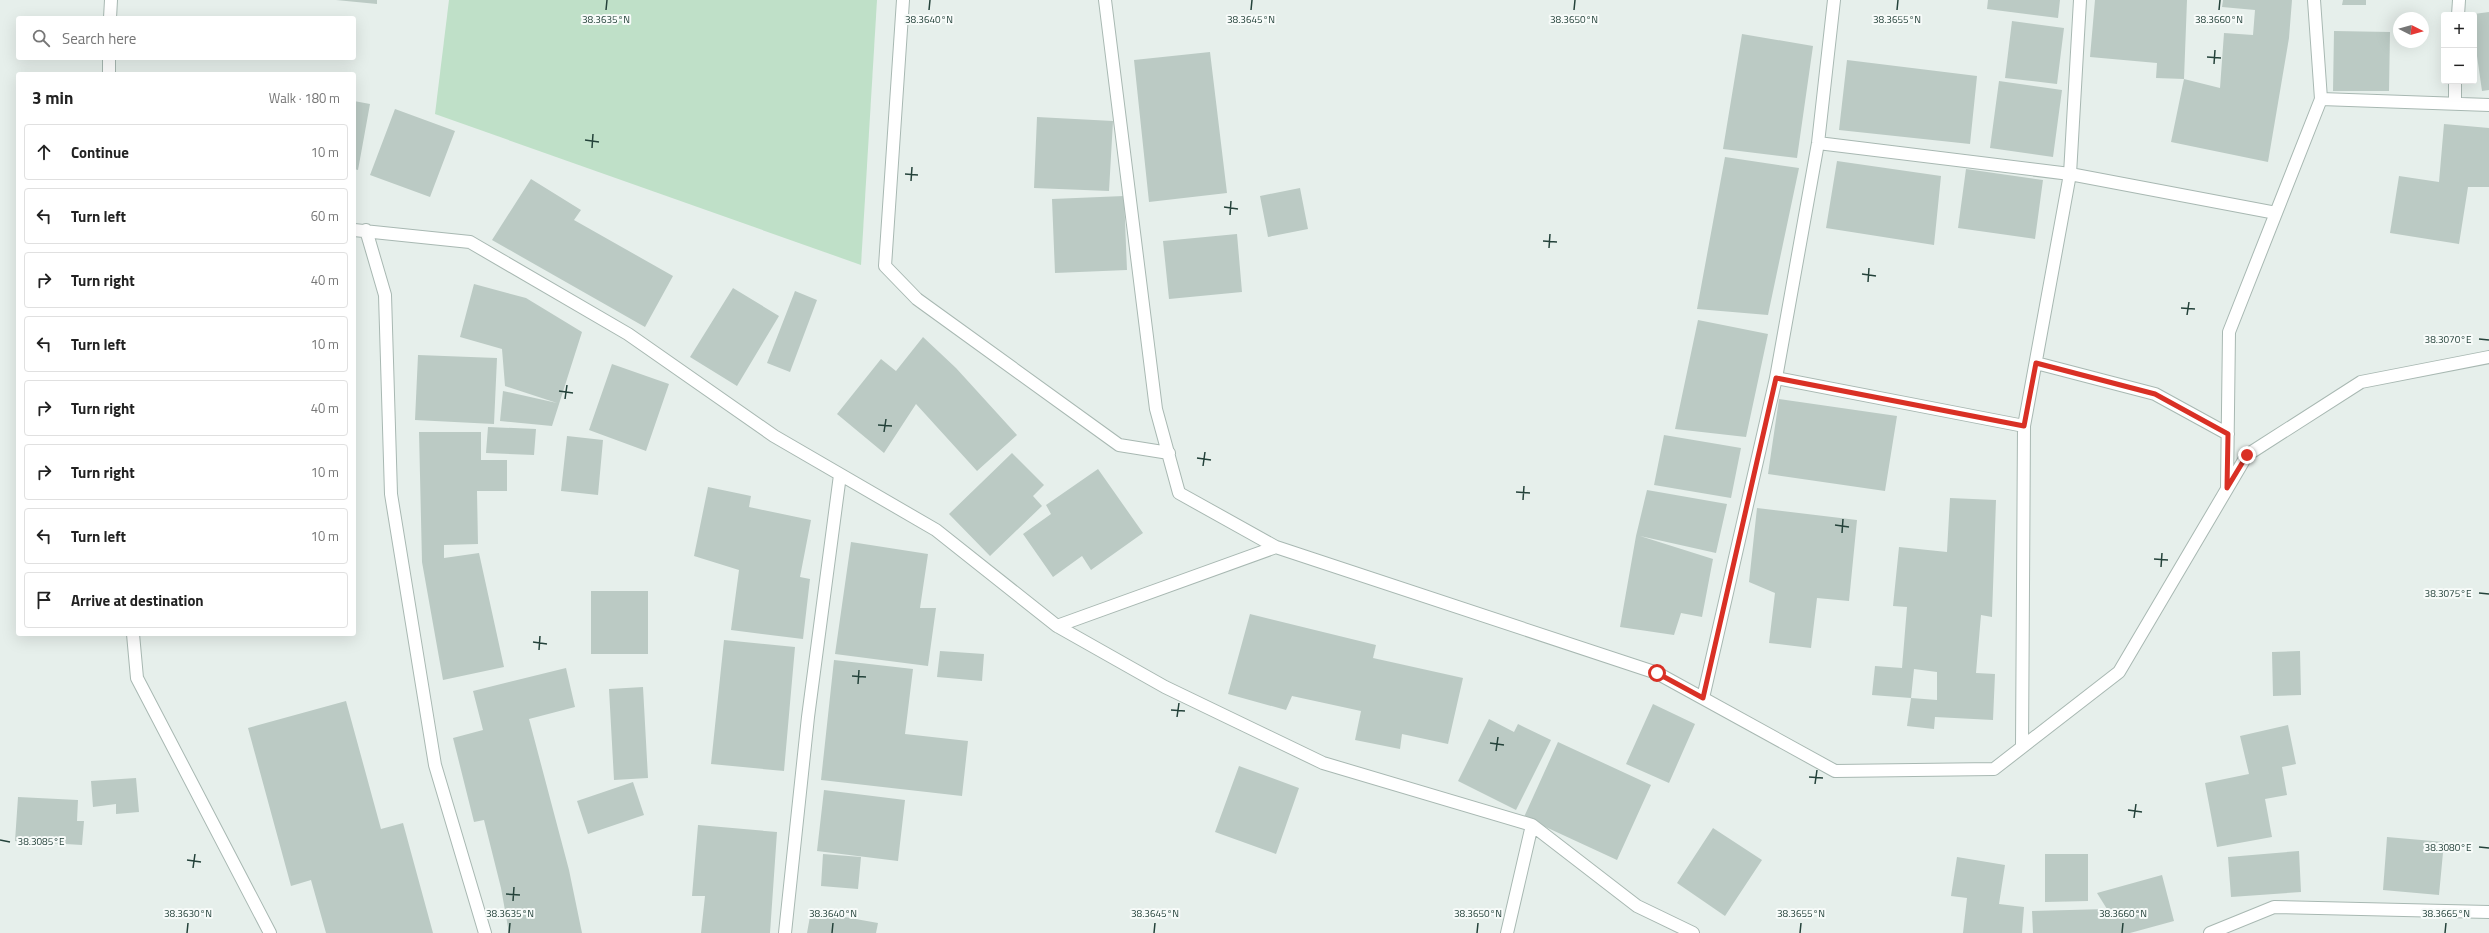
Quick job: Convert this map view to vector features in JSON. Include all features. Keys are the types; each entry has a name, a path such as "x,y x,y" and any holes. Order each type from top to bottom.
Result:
{"street":[{"path":"110,16 111,0"},
{"path":"903,0 885,266 917,299 1118,446 1169,453"},
{"path":"1105,0 1156,409 1179,493 1276,547 1657,673 1835,771 1994,769 2119,672 2247,455 2361,382 2489,357"},
{"path":"1703,698 1776,378 1818,143 1834,0"},
{"path":"2022,747 2024,426 2070,174 2080,0"},
{"path":"2227,488 2229,332 2321,99 2314,0"},
{"path":"2458,12 2459,0"},
{"path":"109,60 109,72"},
{"path":"2455,103 2456,84"},
{"path":"2321,99 2489,105"},
{"path":"1818,143 2070,174 2276,213"},
{"path":"485,933 435,765 391,494 385,295 360,230 470,242 628,334 774,436 936,530 1057,626 1165,687 1323,763 1532,825 1637,906 1693,933"},
{"path":"2036,363 2155,394 2228,434"},
{"path":"1776,378 2024,426"},
{"path":"785,933 808,717 840,475"},
{"path":"1057,626 1276,547"},
{"path":"133,636 137,678 270,933"},
{"path":"1508,933 1532,825"},
{"path":"2210,933 2274,907 2489,912"}],"green space":[{"path":"449,0 877,0 861,265 435,114"}],"building":[{"path":"336,0 377,0 377,4"},
{"path":"1988,0 2060,0 2058,18 1987,9"},
{"path":"2095,0 2187,0 2184,79 2156,78 2157,63 2090,57"},
{"path":"2223,0 2292,0 2289,38 2268,162 2171,142 2184,79 2220,88 2224,33 2253,35 2255,10 2222,7"},
{"path":"2343,0 2366,0 2366,5 2342,5"},
{"path":"2489,12 2489,90 2482,91 2477,56 2477,14"},
{"path":"2012,21 2064,28 2057,84 2005,78"},
{"path":"2334,31 2390,32 2389,91 2333,91"},
{"path":"1742,34 1813,46 1797,158 1723,149"},
{"path":"1210,52 1227,193 1149,202 1134,60"},
{"path":"1847,60 1977,76 1970,144 1839,130"},
{"path":"1999,81 2062,90 2053,157 1990,148"},
{"path":"356,101 370,104 358,170 356,170"},
{"path":"395,109 455,131 430,197 370,175"},
{"path":"1037,117 1113,121 1109,191 1034,188"},
{"path":"2444,124 2489,128 2489,187 2468,187 2459,244 2390,233 2399,176 2439,182"},
{"path":"1725,157 1799,168 1768,315 1697,309"},
{"path":"1837,161 1941,176 1934,245 1826,228"},
{"path":"1966,169 2043,180 2035,239 1958,228"},
{"path":"531,179 581,210 574,220 673,276 645,327 492,240"},
{"path":"1300,188 1308,229 1268,237 1260,196"},
{"path":"1124,196 1127,270 1055,273 1052,199"},
{"path":"1237,234 1242,292 1169,299 1163,241"},
{"path":"474,284 526,298 582,332 552,426 500,421 503,391 557,403 505,386 502,349 460,337"},
{"path":"733,288 779,316 737,386 690,357"},
{"path":"795,291 817,300 790,372 767,363"},
{"path":"1698,320 1768,334 1746,437 1675,429"},
{"path":"923,337 956,368 1017,435 977,471 916,404 884,453 837,414 881,359 896,371"},
{"path":"418,355 497,358 494,424 415,420"},
{"path":"612,364 669,384 646,451 589,430"},
{"path":"1779,399 1897,416 1885,491 1768,474"},
{"path":"488,427 536,429 534,455 486,453"},
{"path":"419,432 481,432 481,460 507,460 507,491 477,491 478,544 444,545 444,558 479,553 504,667 443,680 422,562"},
{"path":"1664,435 1741,448 1731,498 1654,485"},
{"path":"567,436 603,440 598,495 561,491"},
{"path":"1012,453 1044,485 1033,496 1042,506 990,556 949,514"},
{"path":"1098,469 1143,533 1091,570 1082,556 1053,577 1023,534 1051,514 1046,505"},
{"path":"708,487 751,496 749,507 811,520 800,577 810,579 803,639 731,630 739,570 694,556"},
{"path":"1647,490 1727,504 1716,553 1640,536 1713,559 1702,617 1681,613 1674,635 1620,627 1636,536"},
{"path":"1950,498 1996,500 1992,617 1981,615 1976,673 1995,674 1993,720 1935,717 1934,729 1907,726 1911,698 1872,695 1875,666 1902,668 1907,607 1893,606 1899,547 1947,552","holes":["1914,669 1937,672 1937,700 1911,698"]},
{"path":"1757,508 1857,520 1849,601 1817,598 1811,648 1769,643 1775,593 1749,582"},
{"path":"851,542 928,554 920,608 936,608 928,666 835,654"},
{"path":"591,591 648,591 648,654 591,654"},
{"path":"1250,614 1376,645 1373,658 1463,678 1448,744 1402,734 1400,749 1355,740 1361,711 1292,696 1286,710 1228,694"},
{"path":"724,640 795,647 784,771 711,764"},
{"path":"940,651 984,654 982,681 937,677"},
{"path":"2300,651 2301,695 2273,696 2272,652"},
{"path":"834,660 913,669 905,734 968,741 962,796 821,780"},
{"path":"566,668 575,707 529,719 569,870 582,933 509,933 501,888 484,820 474,822 453,738 483,730 473,691"},
{"path":"643,687 648,778 614,780 609,689"},
{"path":"346,701 381,829 403,823 433,933 326,933 311,880 291,886 248,728"},
{"path":"1653,704 1695,724 1669,783 1626,764"},
{"path":"1489,719 1514,732 1518,724 1551,740 1516,810 1458,781"},
{"path":"2288,725 2296,764 2282,767 2287,795 2265,799 2272,837 2217,847 2205,783 2249,774 2240,736"},
{"path":"1558,742 1651,785 1617,860 1524,817"},
{"path":"1239,766 1299,788 1276,854 1215,832"},
{"path":"136,778 139,812 116,814 116,804 93,807 91,781"},
{"path":"633,782 644,815 588,834 577,801"},
{"path":"824,790 905,800 898,861 817,851"},
{"path":"18,797 78,800 77,821 84,821 82,845 15,841"},
{"path":"698,825 777,832 770,933 701,933 705,896 692,896"},
{"path":"1713,828 1762,860 1725,916 1677,883"},
{"path":"2387,837 2444,842 2439,895 2383,890"},
{"path":"2299,851 2301,892 2231,897 2228,857"},
{"path":"823,854 861,857 858,889 821,886"},
{"path":"2045,854 2088,854 2088,901 2045,902"},
{"path":"1957,857 2005,865 1999,904 2024,907 2022,933 1963,933 1967,898 1951,896"},
{"path":"2162,875 2174,921 2130,933 2033,933 2032,911 2107,909 2097,893"},
{"path":"811,911 878,923 876,933 807,933"}],"route":[{"path":"1657,673 1703,698 1776,378 2024,426 2036,363 2155,394 2228,434 2227,488 2247,455"}]}
